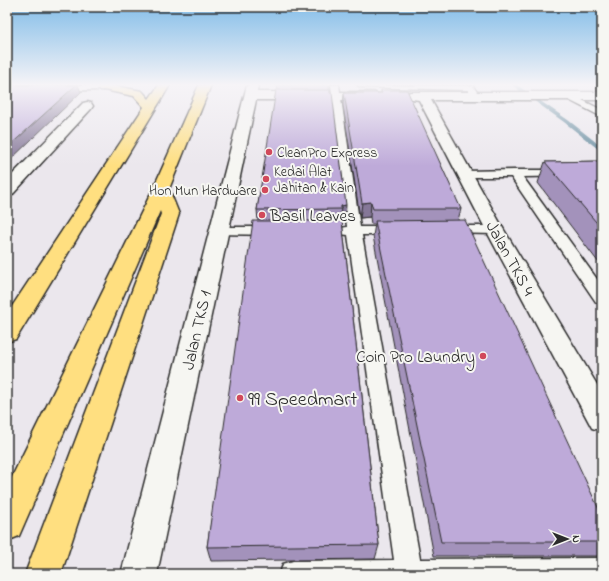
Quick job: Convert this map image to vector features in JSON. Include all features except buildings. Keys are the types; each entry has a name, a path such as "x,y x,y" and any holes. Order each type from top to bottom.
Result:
{"highway":[{"path":"7,333 147,112"},
{"path":"7,524 161,189 194,112"},
{"path":"43,574 170,214 161,189"}],"street":[{"path":"7,190 81,112"},
{"name":"Jalan TKS 1","path":"139,574 247,112"},
{"name":"Jalan TKS 4","path":"432,112 495,230 602,420"}],"lane":[{"path":"339,112 354,231 409,573"},
{"path":"465,174 590,173 602,175"},
{"path":"514,174 602,298"},
{"path":"331,231 409,230"},
{"path":"433,230 495,230"},
{"path":"220,232 291,231"},
{"path":"294,574 602,571"}],"waterway":[{"path":"553,112 602,150"}],"place":[{"name":"CleanPro Express","path":"269,152"},
{"name":"Kedai Alat Jahitan & Kain","path":"266,179"},
{"name":"Hon Mun Hardware","path":"265,190"},
{"name":"Basil Leaves","path":"262,215"},
{"name":"Coin Pro Laundry","path":"483,356"},
{"name":"99 Speedmart","path":"240,398"}]}
